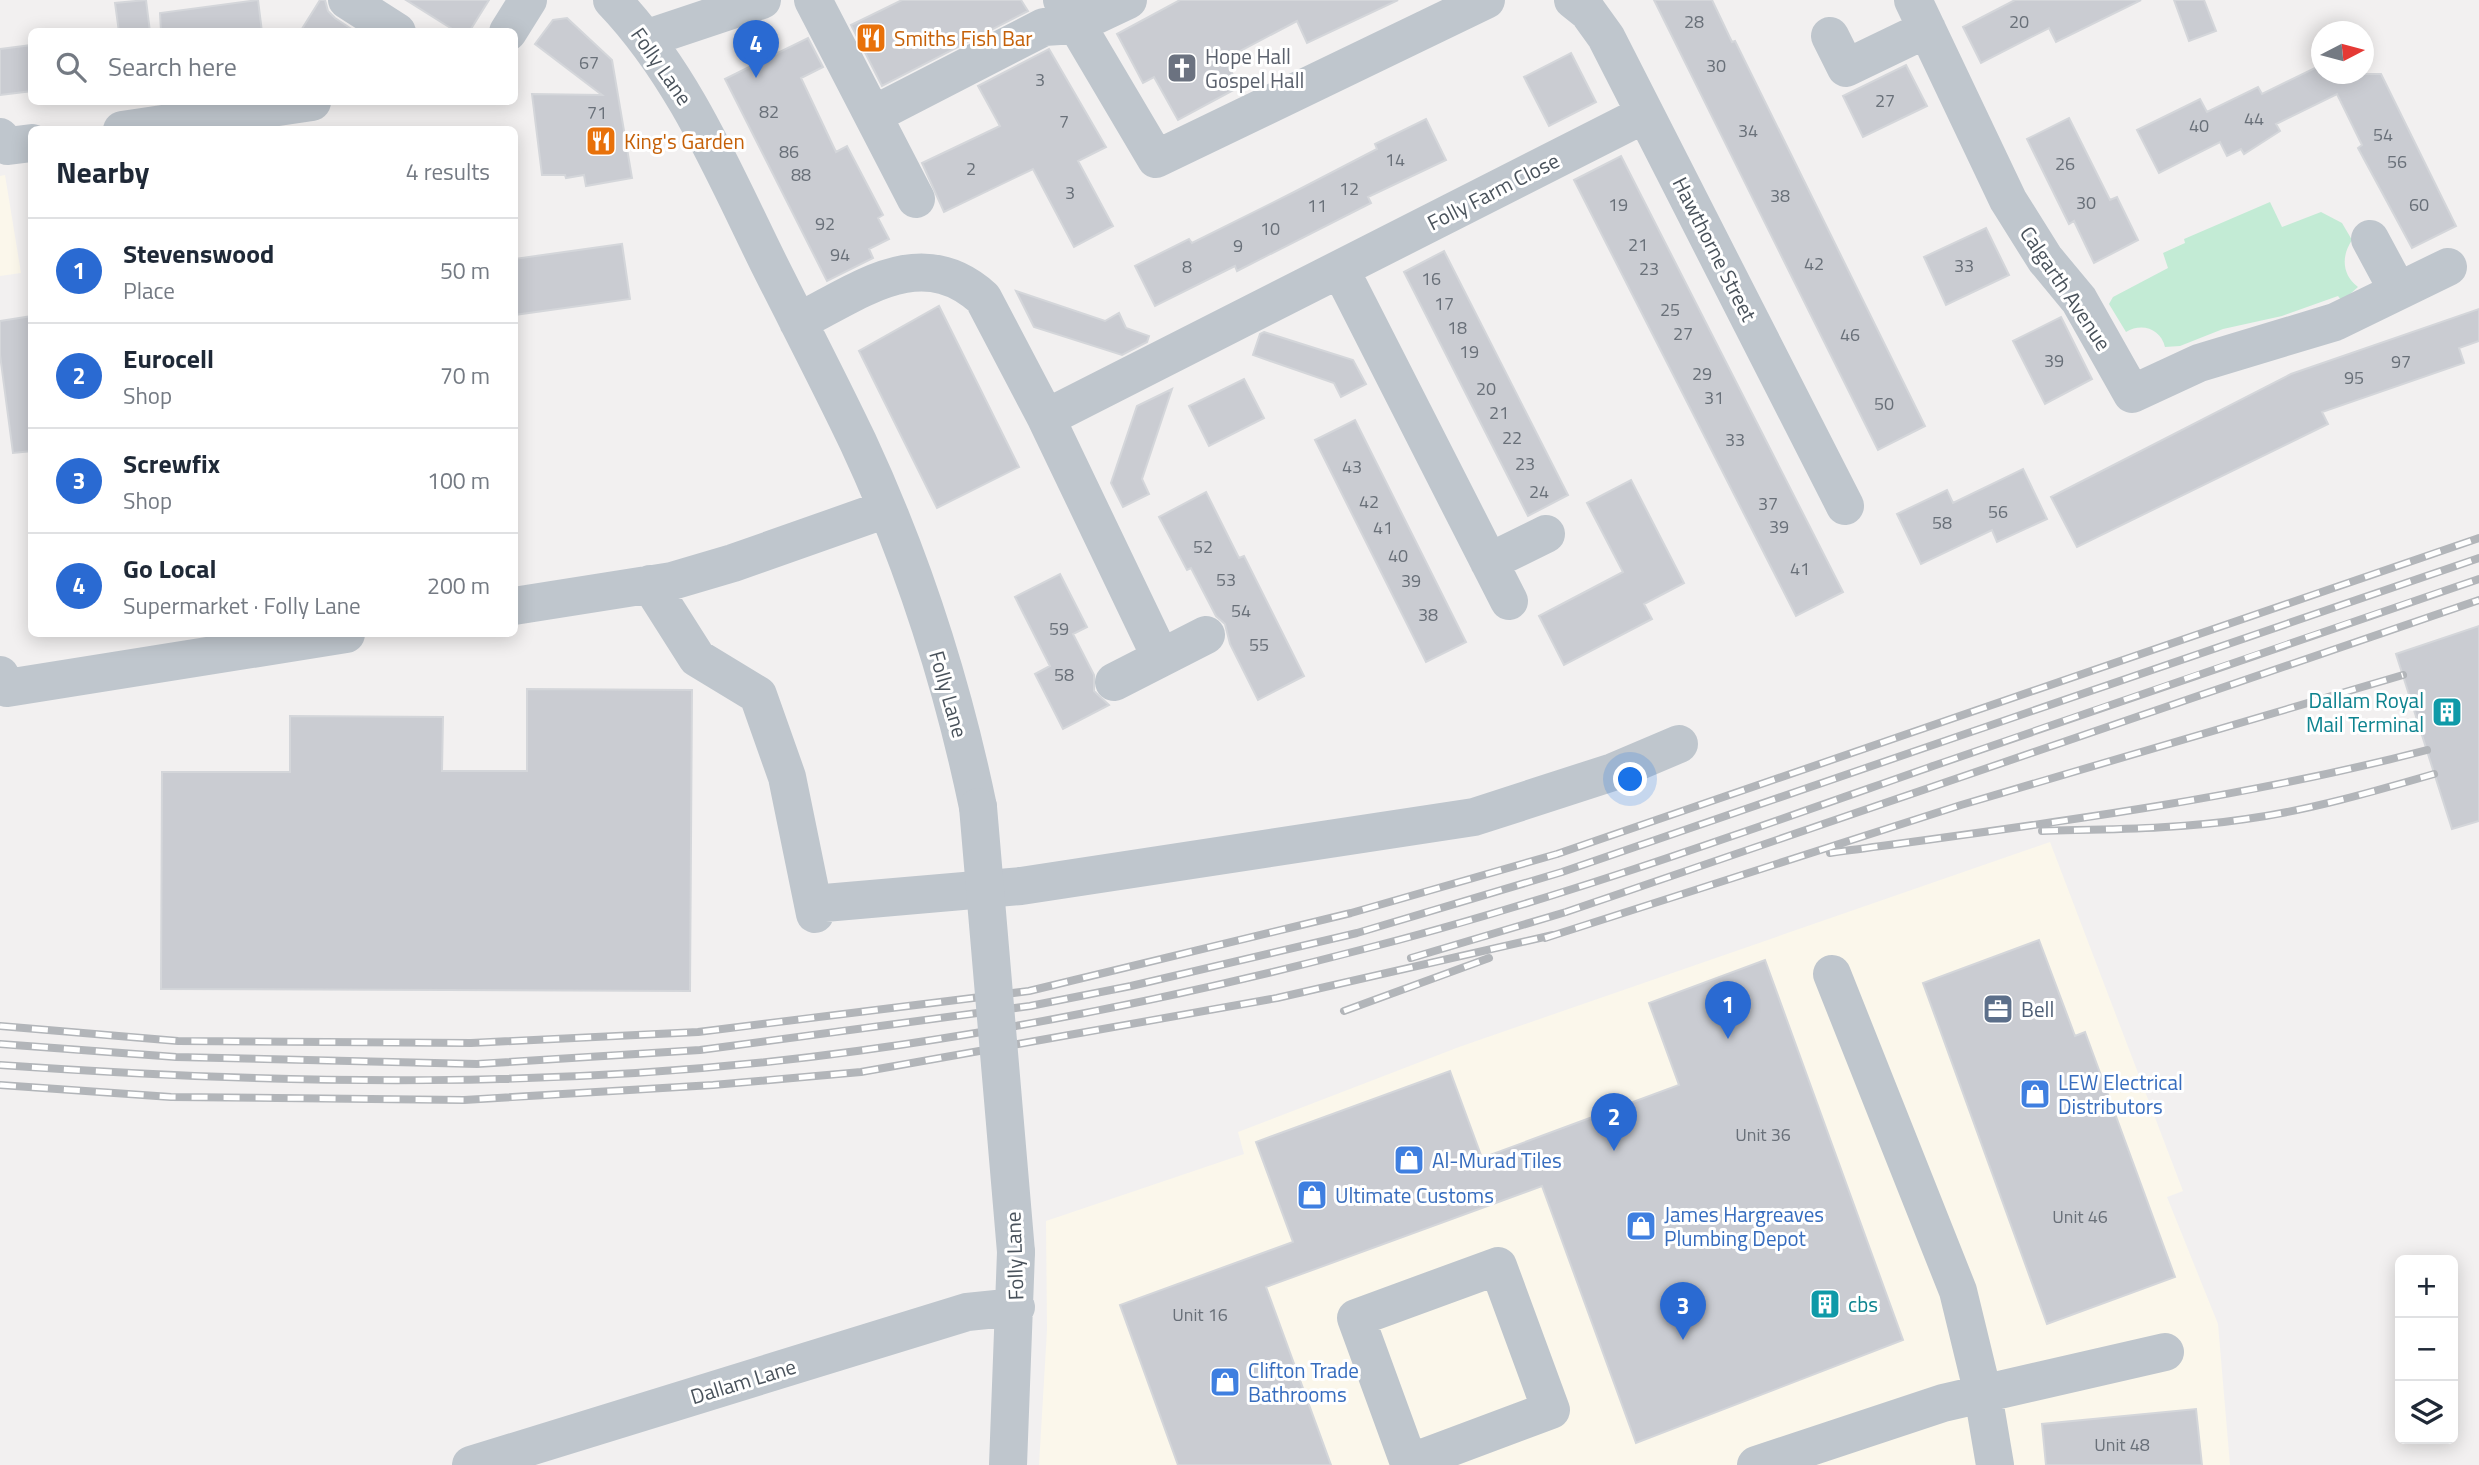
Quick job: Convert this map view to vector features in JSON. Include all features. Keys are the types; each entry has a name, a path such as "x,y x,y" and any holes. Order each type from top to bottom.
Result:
{"street":[{"path":"347,0 391,28"},
{"path":"510,28 528,0"},
{"name":"Folly Lane","path":"612,0 645,40 691,108 858,443 921,599 952,698 978,807 1016,1252 1008,1465"},
{"path":"645,40 762,0"},
{"path":"813,0 916,199"},
{"path":"873,115 1068,12 1128,0"},
{"path":"1068,12 1156,159 1486,0"},
{"name":"Hawthorne Street","path":"1573,0 1588,12 1606,37 1845,506"},
{"path":"1830,36 1846,68 1920,15"},
{"name":"Calgarth Avenue","path":"1920,15 2008,200 2045,259 2079,300 2132,394 2199,363 2335,322 2448,267"},
{"path":"149,126 293,105"},
{"name":"Folly Farm Close","path":"1046,418 1645,114"},
{"path":"2370,239 2398,291"},
{"path":"1340,269 1509,601"},
{"path":"798,322 891,276 920,272 951,276 983,298 1046,418 1161,658"},
{"path":"518,605 650,584 733,563 886,509"},
{"path":"1489,562 1546,534"},
{"path":"650,584 697,658 758,695 786,777 814,909 1021,886 1474,817 1613,772 1679,744"},
{"path":"1114,682 1206,635"},
{"path":"0,675 7,688 326,637"},
{"path":"1832,974 1958,1292 1983,1394 1995,1465"},
{"path":"1498,1266 1551,1410 1483,1451 1409,1462 1356,1318 1498,1266"},
{"name":"Dallam Lane","path":"471,1465 521,1458 967,1312 1016,1307"},
{"path":"1756,1465 1894,1418 1983,1394 2165,1352"}],"shaded area":[{"path":"5,175 21,273 0,276 0,176"},
{"path":"2050,842 2183,1191 2167,1197 2218,1324 2230,1465 1039,1465 1047,1330 1046,1221 1244,1154 1238,1132 1459,1047"}],"green space":[{"path":"2270,202 2282,227 2321,212 2342,223 2352,240 2346,252 2346,271 2358,287 2342,301 2338,296 2282,316 2223,329 2180,346 2165,347 2159,336 2150,329 2138,328 2126,332 2109,304 2113,297 2168,268 2163,253 2185,243 2184,239"}],"building":[{"path":"146,0 150,28 118,28 115,3"},
{"path":"258,0 262,28 161,28 160,13"},
{"path":"320,0 325,0 328,11 350,28 302,28"},
{"path":"406,0 489,0 472,28 451,28"},
{"path":"902,0 1021,0 1028,11 882,86 851,25"},
{"name":"Hope Hall Gospel Hall","path":"1180,0 1398,0 1307,43 1297,21 1225,59 1239,87 1178,120 1154,77 1143,83 1117,34"},
{"path":"1654,0 1712,0 1732,42 1735,41 1925,426 1878,450"},
{"path":"2015,0 2141,0 2056,42 2049,28 1981,63 1963,27"},
{"path":"2174,0 2204,0 2216,31 2189,41"},
{"path":"567,18 612,60 632,178 586,186 584,175 566,178 565,175 542,175 532,94 602,95 535,44 553,20"},
{"path":"808,38 823,67 801,78 836,152 847,146 883,215 878,218 889,239 869,249 873,258 827,281 725,79"},
{"path":"28,46 28,92 0,95 0,49"},
{"path":"1049,49 1106,147 1078,161 1113,226 1074,247 1033,169 944,212 922,163 1000,126 978,86"},
{"path":"1571,53 1596,102 1549,126 1524,77"},
{"path":"1906,65 1927,106 1863,137 1843,96"},
{"path":"2311,70 2311,84 2374,84 2374,74 2381,74 2456,226 2412,248 2358,148 2362,145 2337,94 2276,124 2280,131 2244,154 2241,149 2227,156 2220,142 2159,173 2137,130 2200,99 2207,112 2258,87 2262,94"},
{"path":"2069,118 2110,200 2117,197 2138,240 2094,263 2074,221 2069,224 2027,139"},
{"path":"1426,119 1446,160 1368,197 1371,203 1237,271 1235,266 1155,306 1135,266 1189,239 1192,243 1296,191 1377,149 1375,144"},
{"path":"1621,156 1843,592 1796,616 1574,180"},
{"path":"1986,228 2009,275 1946,305 1924,257"},
{"path":"622,244 630,299 518,314 518,258"},
{"path":"1444,251 1568,495 1528,516 1404,272"},
{"path":"1016,291 1105,321 1119,313 1126,328 1149,336 1147,342 1122,355 1034,327"},
{"path":"939,306 1019,467 937,508 859,351"},
{"path":"2479,309 2479,341 2459,348 2464,363 2322,412 2328,424 2077,547 2051,497 2291,374"},
{"path":"28,317 28,451 13,453 0,355 0,321"},
{"path":"2061,317 2092,379 2045,404 2013,341"},
{"path":"1264,332 1353,360 1366,384 1341,397 1334,383 1253,355 1260,334"},
{"path":"1244,379 1264,418 1209,446 1189,406"},
{"path":"1172,389 1142,479 1149,494 1123,507 1111,483 1137,406"},
{"path":"1355,420 1466,642 1426,662 1315,440"},
{"path":"2023,469 2047,519 1997,542 1992,530 1921,564 1897,514 1947,490 1953,503"},
{"path":"1631,480 1684,583 1644,604 1652,619 1564,665 1539,616 1623,572 1587,503"},
{"path":"1206,492 1239,558 1244,556 1304,676 1258,700 1230,644 1225,624 1216,616 1191,568 1187,570 1159,517"},
{"path":"1060,574 1087,627 1073,634 1094,675 1094,691 1109,705 1063,729 1035,674 1050,666 1015,597"},
{"name":"Dallam Royal Mail Terminal","path":"2479,626 2479,821 2452,829 2396,654"},
{"path":"527,689 692,690 690,991 161,989 162,772 290,772 290,716 443,717 442,771 527,771"},
{"path":"2039,940 2075,1036 2085,1032 2175,1277 2047,1324 1923,983"},
{"path":"1765,960 1903,1340 1636,1443 1542,1186 1266,1287 1331,1465 1178,1465 1120,1305 1293,1242 1256,1142 1450,1071 1482,1158 1679,1085 1649,1003"},
{"path":"2196,1409 2202,1465 2046,1465 2042,1424"}],"railway":[{"path":"0,1026 178,1041 471,1043 698,1032 1029,991 1351,913 1557,854 2479,538"},
{"path":"0,1044 176,1057 477,1064 700,1050 1030,1006 1131,986 1357,933 1562,872 2479,558"},
{"path":"0,1065 322,1080 536,1078 750,1064 857,1051 984,1032 1110,1008 1236,981 1360,950 1577,888 2479,579"},
{"path":"1411,958 1566,912 2479,600"},
{"path":"1545,938 1961,805 2403,675"},
{"path":"1830,853 2205,798 2354,768 2427,750"},
{"path":"2042,831 2170,827 2246,819 2317,806 2434,774"},
{"path":"0,1085 171,1097 464,1100 713,1085 861,1072 1277,998 1553,935"},
{"path":"1344,1011 1489,958"}],"place":[{"name":"Smiths Fish Bar","path":"871,38"},
{"name":"Hope Hall Gospel Hall","path":"1182,68"},
{"name":"Go Local","path":"756,78"},
{"name":"King's Garden","path":"601,141"},
{"name":"Dallam Royal Mail Terminal","path":"2447,712"},
{"name":"Bell","path":"1998,1009"},
{"name":"Stevenswood","path":"1728,1039"},
{"name":"LEW Electrical Distributors","path":"2035,1094"},
{"name":"Eurocell","path":"1614,1151"},
{"name":"Al-Murad Tiles","path":"1409,1160"},
{"name":"Ultimate Customs","path":"1312,1195"},
{"name":"James Hargreaves Plumbing Depot","path":"1641,1226"},
{"name":"cbs","path":"1825,1304"},
{"name":"Screwfix","path":"1683,1340"},
{"name":"Clifton Trade Bathrooms","path":"1225,1382"}]}
